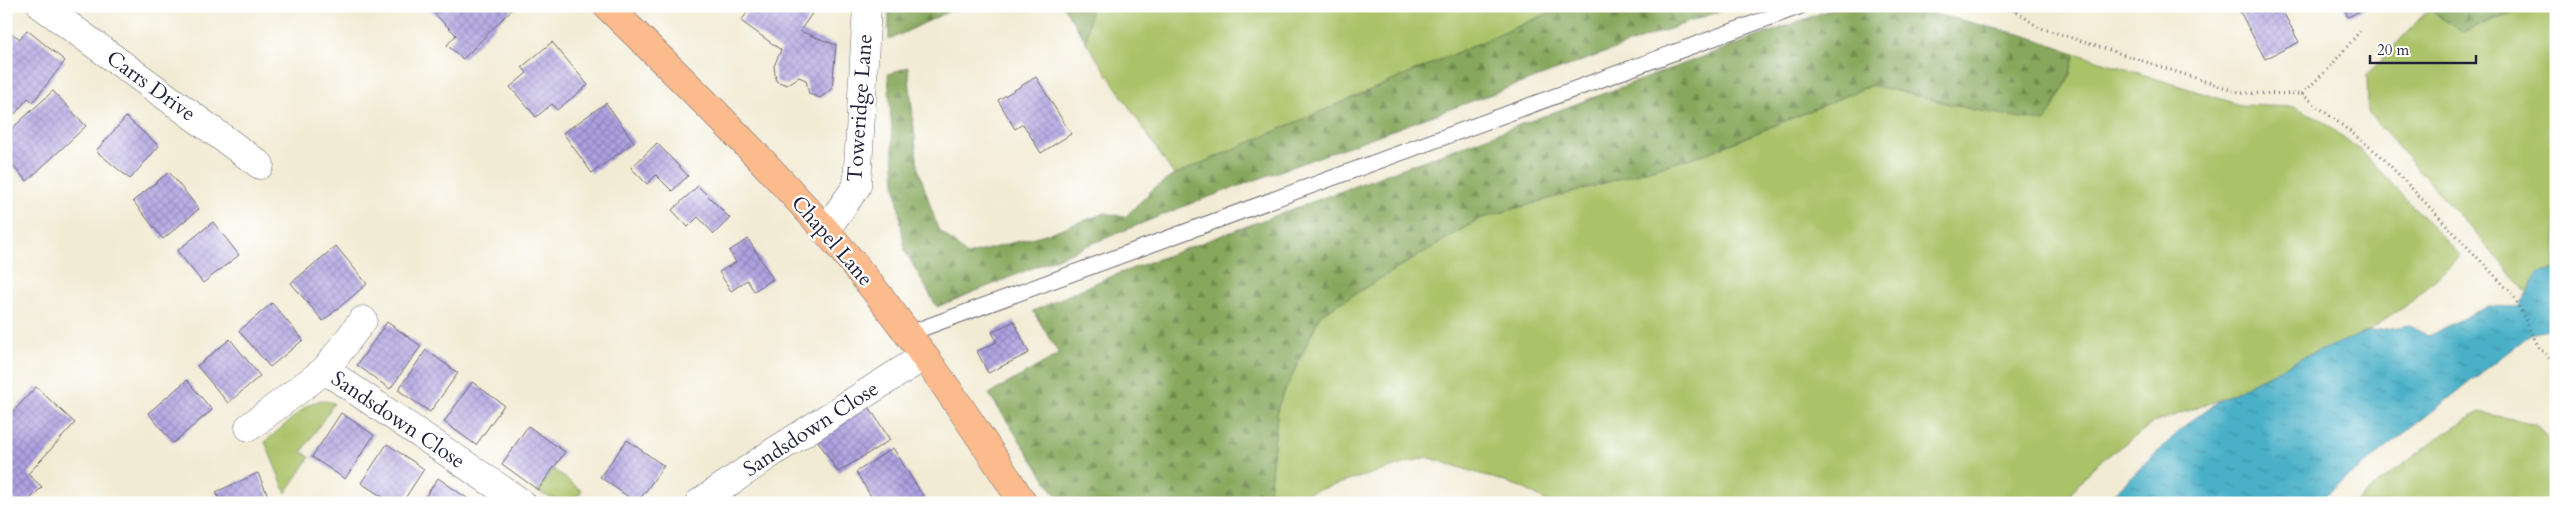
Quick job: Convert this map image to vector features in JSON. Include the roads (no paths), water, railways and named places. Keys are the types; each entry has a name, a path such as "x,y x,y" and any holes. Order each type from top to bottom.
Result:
{"highway":[{"name":"Chapel Lane","path":"607,6 712,109 826,231 907,334 1023,503"}],"street":[{"name":"Carrs Drive","path":"42,6 260,165"},
{"name":"Toweridge Lane","path":"826,231 857,186 867,6"},
{"name":"Sandsdown Close","path":"249,427 324,370 363,320"},
{"name":"Sandsdown Close","path":"699,503 775,451 923,357"},
{"name":"Sandsdown Close","path":"324,370 522,503"}],"lane":[{"path":"907,334 1801,6"}],"water":[{"path":"2556,269 2556,328 2531,334 2315,503 2104,503 2190,421 2222,399 2301,358 2367,332 2409,325 2428,336 2488,306 2518,307 2540,272"}]}
